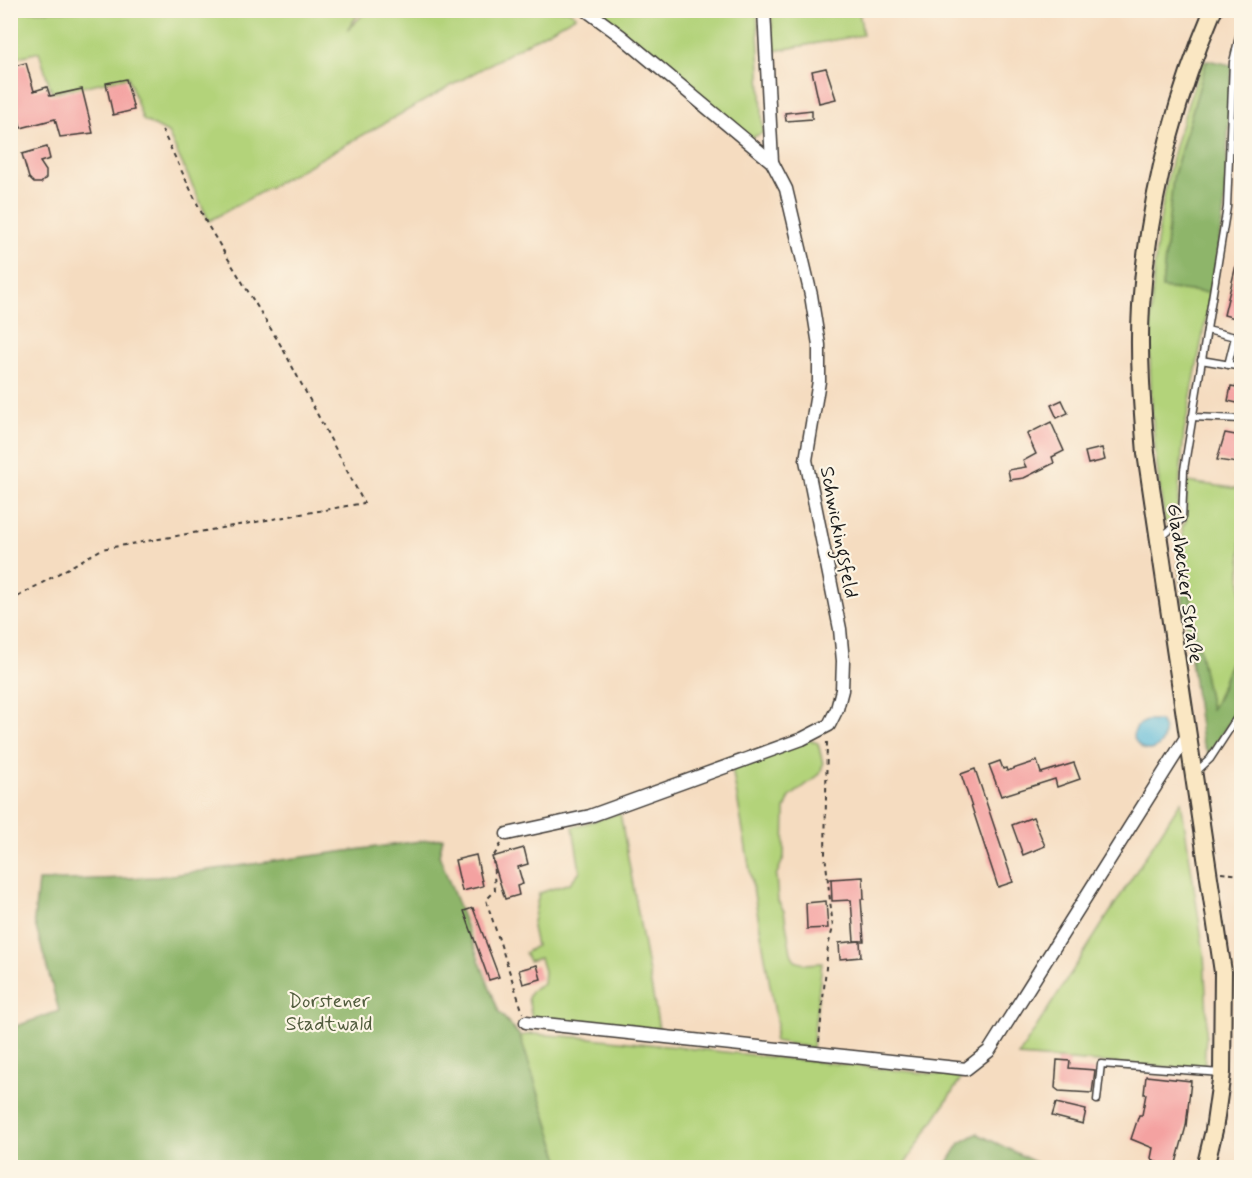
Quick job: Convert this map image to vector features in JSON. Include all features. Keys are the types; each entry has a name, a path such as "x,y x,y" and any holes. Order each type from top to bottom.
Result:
{"main road":[{"name":"Gladbecker Straße","path":"1205,1167 1214,1130 1222,1073 1223,972 1186,736 1146,453 1141,396 1141,307 1151,227 1166,146 1194,56 1213,10"}],"street":[{"path":"586,10 621,36 772,162"},
{"name":"Schwickingsfeld","path":"764,10 772,162 786,189 812,295 819,345 819,381 806,460 840,629 843,661 842,690 837,709 829,725"},
{"path":"507,834 590,816 802,739 829,725"},
{"path":"526,1022 966,1069 989,1051 1186,736"}],"lane":[{"path":"1159,541 1182,519 1184,470 1227,207 1233,62 1242,24"},
{"path":"1207,330 1234,337 1228,365"},
{"path":"1201,360 1242,367"},
{"path":"1192,417 1242,419"},
{"path":"1193,775 1210,759 1242,710"},
{"path":"1096,1100 1101,1064 1222,1073"}],"path":[{"path":"10,601 102,549 364,502 283,349 207,224 162,130"},
{"path":"819,1054 828,946 833,928 825,854 829,725"},
{"path":"507,834 493,857 495,891 486,900 526,1022"},
{"path":"1209,873 1242,875"}],"green space":[{"path":"568,10 576,16 209,221 168,133 143,120 128,77 52,93 39,52 11,59 11,11 360,11 347,31 366,11"},
{"path":"592,11 757,11 763,133 751,138"},
{"path":"771,11 859,11 863,35 773,51"},
{"path":"1207,60 1173,178 1162,288 1211,293 1184,432 1177,512 1175,520 1169,526 1165,522 1153,430 1150,338 1152,292 1163,200 1173,154 1202,62"},
{"path":"1207,60 1232,65 1224,210 1211,293 1162,288 1173,178"},
{"path":"1187,482 1241,489 1241,649 1227,670 1211,710 1194,623 1182,527 1186,521"},
{"path":"1186,561 1194,623 1211,709 1235,655 1241,649 1241,704 1209,754 1202,742 1178,562"},
{"path":"809,740 818,743 823,764 820,774 790,797 785,809 784,857 776,876 778,901 784,911 791,953 795,961 804,964 822,963 812,1048 774,1041 777,1025 732,768"},
{"path":"1181,801 1204,953 1207,1015 1204,1070 1018,1056"},
{"path":"620,813 659,1029 647,1033 532,1019 528,998 531,991 543,984 544,971 540,958 529,961 525,953 536,946 532,927 539,893 570,883 580,871 573,827"},
{"name":"Dorstener Stadtwald","path":"443,838 439,855 499,1012 520,1036 562,1167 11,1167 11,1028 59,1011 34,920 38,881 157,877"},
{"path":"532,1034 591,1038 962,1077 903,1167 562,1167 520,1036"},
{"path":"978,1133 1045,1167 945,1167 960,1143"}],"water":[{"path":"1146,721 1160,721 1164,729 1161,743 1150,750 1138,744 1133,735 1137,726"}],"building":[{"path":"26,63 34,91 47,87 50,96 82,89 93,133 60,137 55,119 21,128 17,112 10,114 10,67"},
{"path":"826,68 836,99 819,103 812,71"},
{"path":"126,79 134,110 113,115 106,83"},
{"path":"812,110 812,119 786,121 785,113"},
{"path":"47,147 50,159 40,162 46,171 46,178 41,183 34,183 29,178 22,154"},
{"path":"1238,257 1242,258 1242,320 1224,315"},
{"path":"1231,386 1242,388 1242,404 1228,401"},
{"path":"1062,400 1068,413 1057,418 1051,405"},
{"path":"1051,422 1064,451 1052,457 1054,463 1024,478 1010,480 1008,470 1026,467 1023,461 1036,454 1027,434"},
{"path":"1225,433 1241,436 1237,463 1217,460"},
{"path":"1102,448 1105,460 1088,464 1085,452"},
{"path":"1000,761 1003,769 1006,768 1007,771 1037,761 1041,773 1074,763 1080,779 1057,787 1055,779 1001,796 989,765"},
{"path":"975,769 1013,882 998,887 961,774"},
{"path":"1033,817 1045,846 1023,855 1012,825"},
{"path":"524,848 528,864 518,867 523,884 517,886 519,895 505,899 492,857"},
{"path":"476,855 483,886 462,891 455,860"},
{"path":"863,877 864,899 861,899 864,941 854,941 851,900 832,901 831,879"},
{"path":"826,901 828,928 807,929 806,903"},
{"path":"473,908 499,977 489,980 464,911"},
{"path":"860,941 861,957 840,959 839,943"},
{"path":"537,965 541,979 523,984 519,970"},
{"path":"1057,1060 1070,1061 1069,1068 1095,1070 1092,1093 1059,1091 1055,1088"},
{"path":"1146,1076 1191,1081 1186,1126 1175,1167 1155,1162 1151,1158 1153,1148 1131,1139 1139,1115 1142,1115 1146,1094 1144,1094"},
{"path":"1056,1103 1086,1110 1083,1124 1052,1116"}]}
